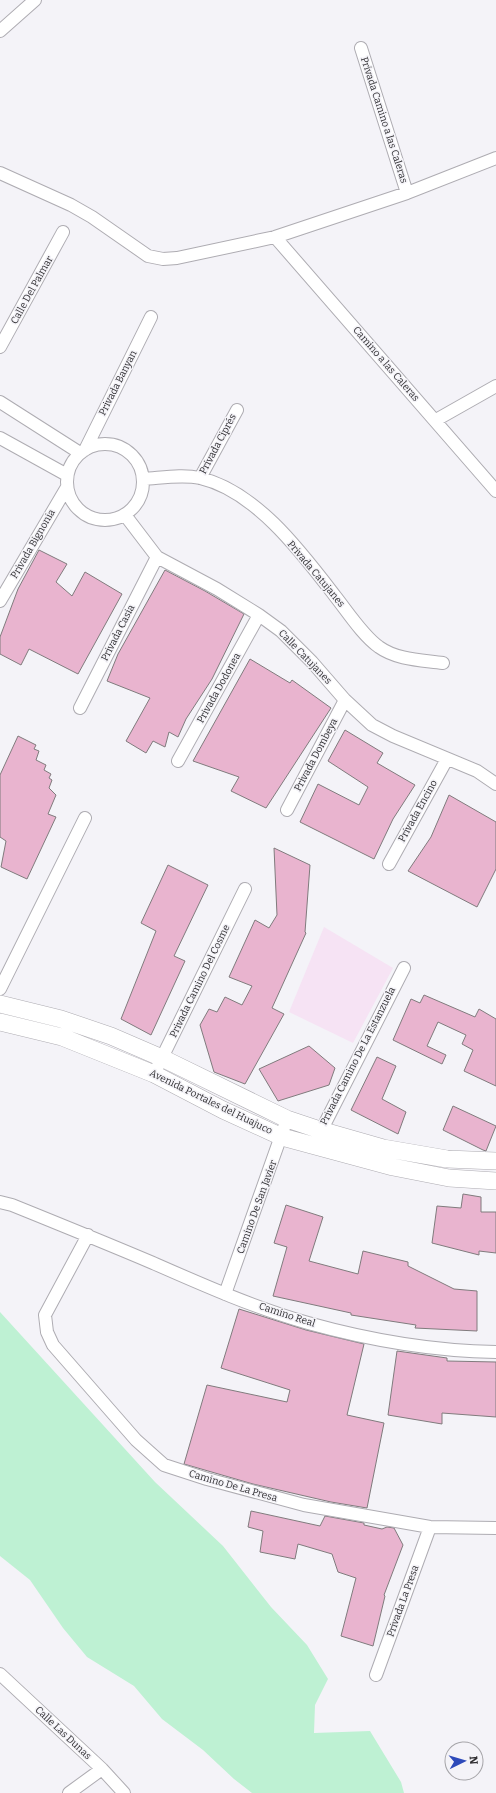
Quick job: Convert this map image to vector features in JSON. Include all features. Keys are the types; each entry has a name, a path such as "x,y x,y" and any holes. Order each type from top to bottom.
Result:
{"street":[{"path":"0,31 35,0"},
{"name":"Privada Camino a las Caleras","path":"361,48 407,193"},
{"path":"0,173 71,205 92,217 148,256 163,259 178,258 275,237 407,193 496,158"},
{"name":"Calle Del Palmar","path":"0,347 63,232"},
{"name":"Camino a las Caleras","path":"275,237 436,420 496,491"},
{"name":"Privada Banyan","path":"83,451 151,317"},
{"path":"436,420 496,386"},
{"path":"0,402 83,451"},
{"name":"Privada Ciprés","path":"200,478 237,410"},
{"path":"0,438 67,475"},
{"path":"110,444 122,448 132,456 140,467 143,479 142,490 139,499 133,508 125,515 114,520 101,521 89,517 78,510 71,500 67,487 67,475 72,463 83,451 97,445 110,444"},
{"name":"Privada Catujanes","path":"143,479 182,476 200,478 221,485 242,496 255,506 305,558 356,623 378,647 395,655 414,660 443,663"},
{"name":"Privada Bignonia","path":"0,601 67,487"},
{"name":"Calle Catujanes","path":"125,515 156,557 259,614 281,631 312,662 345,700 372,724 393,736 477,771 496,784"},
{"name":"Privada Casia","path":"80,708 156,557"},
{"name":"Privada Dodonea","path":"178,761 259,614"},
{"name":"Privada Dombeya","path":"287,810 345,700"},
{"name":"Privada Encino","path":"389,864 447,759"},
{"path":"0,989 86,818"},
{"name":"Privada Camino Del Cosme","path":"154,1074 245,889"},
{"name":"Privada Camino De La Estanzuela","path":"317,1138 404,968"},
{"name":"Avenida Portales del Huajuco","path":"0,1004 61,1019 112,1036 162,1058 287,1119 317,1138 393,1166 449,1178 496,1181"},
{"name":"Avenida Portales del Huajuco","path":"0,1022 62,1038 154,1074 223,1110 282,1137 317,1138 447,1159 496,1161"},
{"name":"Camino De San Javier","path":"225,1294 282,1137 287,1119"},
{"name":"Camino Real","path":"0,1202 12,1205 88,1235 225,1294 307,1323 390,1343 471,1352 496,1352"},
{"name":"Camino De La Presa","path":"88,1235 45,1315 47,1332 53,1345 136,1440 164,1465 207,1479 304,1506 430,1527 496,1528"},
{"name":"Privada La Presa","path":"376,1675 430,1527"},
{"name":"Calle Las Dunas","path":"0,1674 102,1769 124,1793"},
{"path":"69,1793 102,1769"}],"shaded area":[{"path":"324,927 393,968 353,1043 289,1012"}],"green space":[{"path":"0,1312 155,1482 223,1546 271,1607 307,1645 328,1679 315,1705 314,1733 370,1731 401,1782 404,1793 252,1793 234,1779 203,1750 162,1719 134,1686 87,1657 63,1628 30,1580 0,1556"}],"building":[{"path":"39,550 67,564 56,582 72,596 85,572 122,594 78,674 29,649 21,665 0,654 0,637 18,589"},
{"path":"165,570 244,614 212,679 186,719 178,737 169,732 165,747 153,741 146,753 126,741 150,698 107,681 118,654"},
{"path":"250,659 290,683 292,680 331,708 266,808 231,791 239,777 193,761"},
{"path":"345,730 383,753 377,763 415,785 393,819 374,859 300,822 318,784 359,805 368,787 328,761"},
{"path":"18,736 36,745 34,749 39,751 36,760 46,765 44,770 51,774 49,778 52,780 49,788 56,795 48,814 56,817 27,879 1,867 6,841 0,837 0,775"},
{"path":"449,795 496,822 496,869 477,907 408,871 431,837"},
{"path":"274,848 310,865 306,933 272,1008 284,1014 245,1084 214,1072 200,1025 209,1009 217,1012 225,997 242,1005 252,986 229,977 255,920 269,928 277,915"},
{"path":"168,865 208,885 174,956 185,961 151,1035 121,1019 156,931 141,923"},
{"path":"424,995 475,1017 479,1009 496,1019 496,1086 464,1071 473,1050 462,1044 466,1035 438,1022 427,1046 446,1055 442,1064 393,1040 411,999 420,1003"},
{"path":"309,1046 335,1068 329,1085 278,1101 259,1069"},
{"path":"377,1057 396,1066 382,1099 406,1112 398,1134 351,1110"},
{"path":"453,1106 496,1126 486,1151 443,1130"},
{"path":"463,1194 481,1197 481,1212 496,1212 496,1253 479,1251 479,1255 432,1243 437,1206 461,1208"},
{"path":"286,1205 323,1217 309,1261 358,1274 363,1251 408,1262 408,1266 454,1289 477,1291 477,1331 415,1328 416,1325 351,1315 351,1313 273,1296 287,1247 274,1243"},
{"path":"239,1309 306,1330 364,1344 347,1415 384,1423 367,1508 331,1502 253,1484 184,1464 207,1385 287,1402 290,1390 221,1368"},
{"path":"397,1351 447,1358 447,1361 496,1362 496,1417 442,1413 442,1424 388,1415"},
{"path":"251,1511 320,1526 325,1516 364,1523 364,1525 382,1529 387,1527 394,1528 403,1545 384,1595 373,1646 341,1636 356,1578 338,1572 332,1554 298,1544 295,1559 260,1552 263,1531 248,1527"}]}
